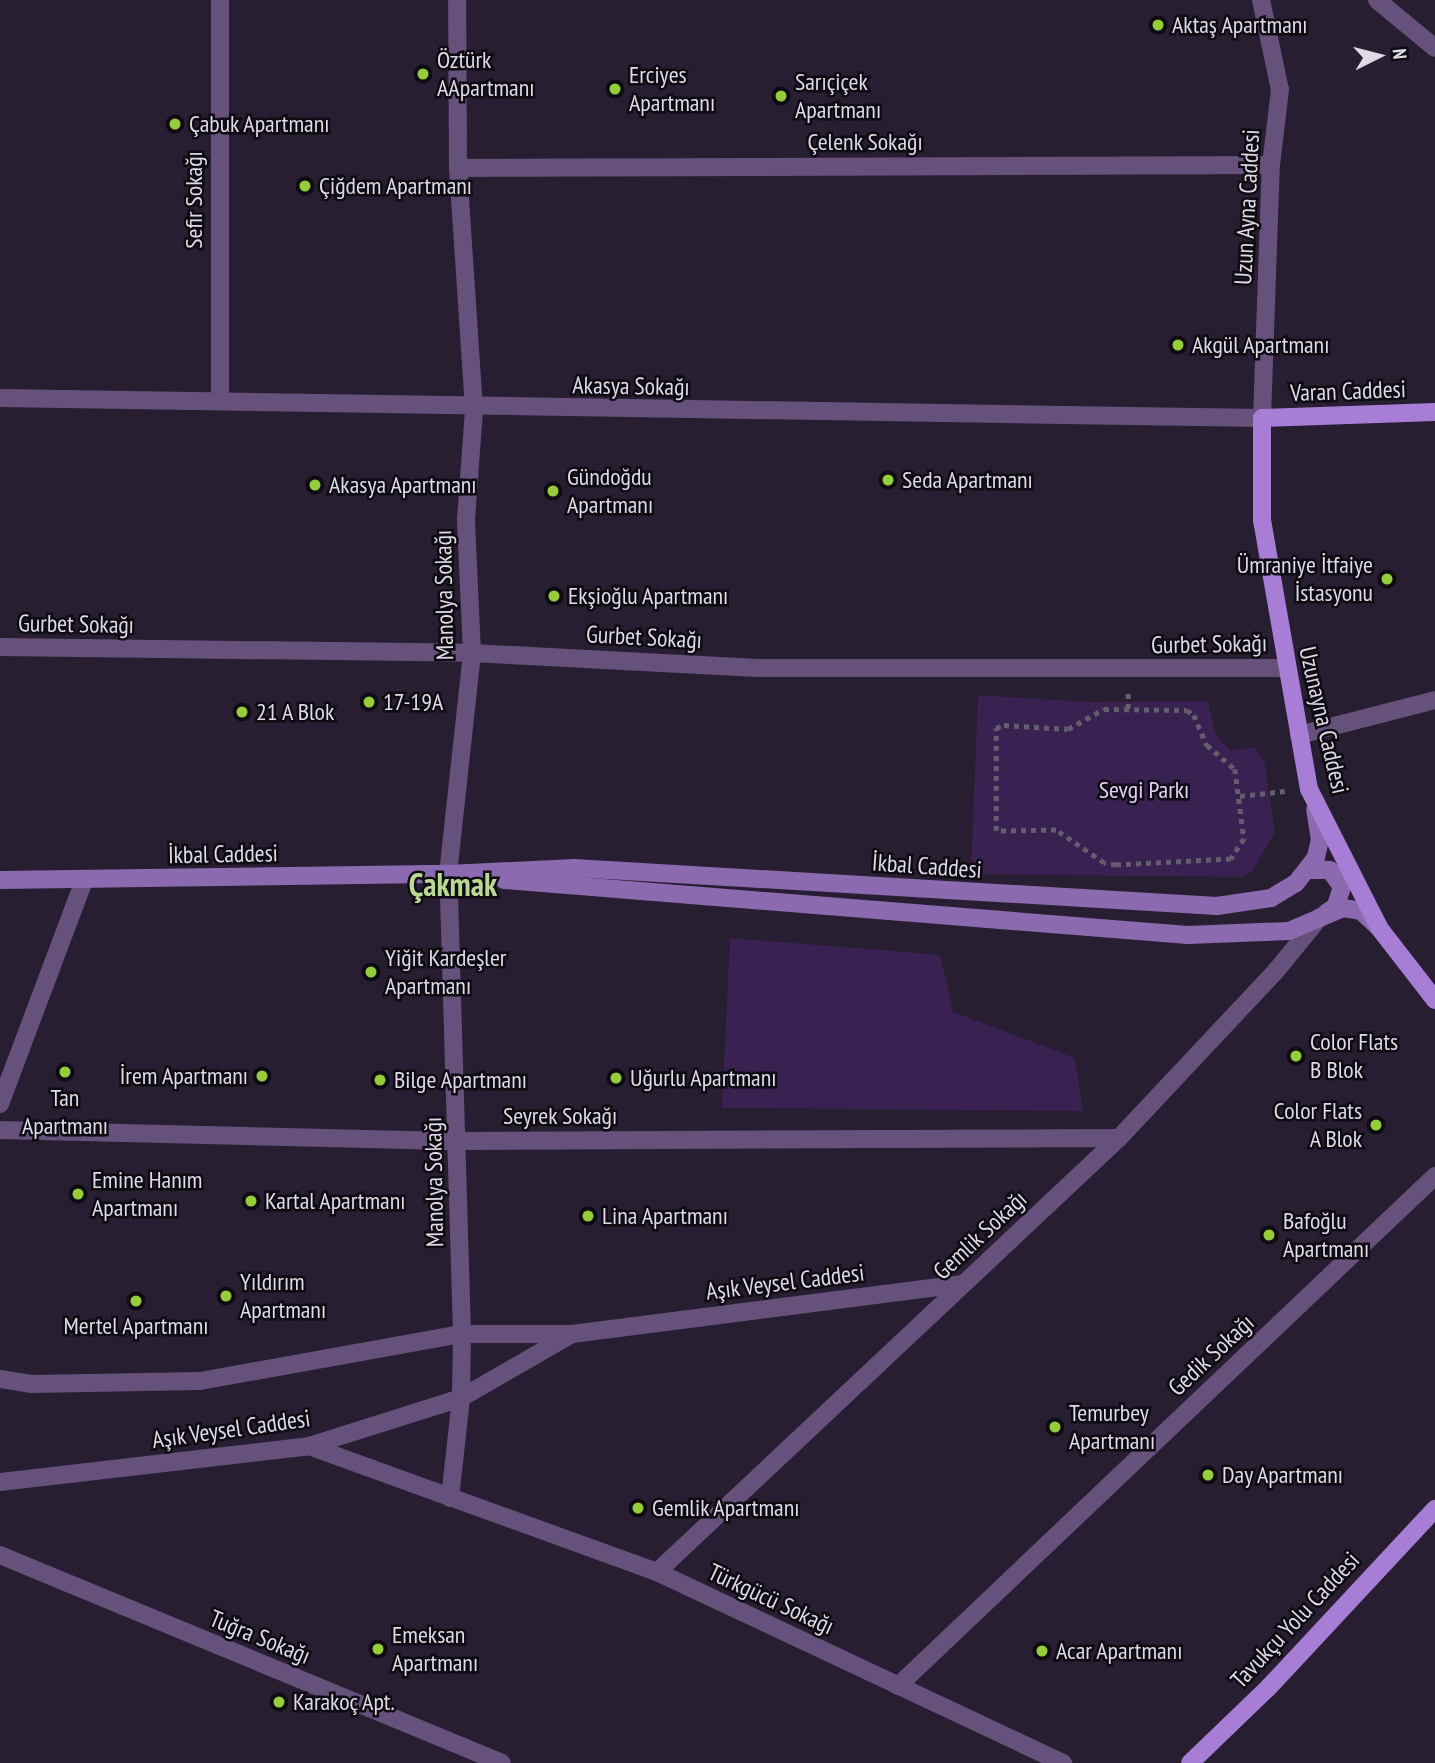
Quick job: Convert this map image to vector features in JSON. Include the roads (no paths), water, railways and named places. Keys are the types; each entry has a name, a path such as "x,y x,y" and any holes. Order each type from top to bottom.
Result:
{"main road":[{"name":"Varan Caddesi","path":"1262,418 1435,412"},
{"name":"Uzunayna Caddesi","path":"1262,418 1262,520 1285,668 1309,789 1380,929 1435,1000"},
{"path":"1309,789 1321,840 1308,870 1330,870 1342,887 1336,906 1320,917"},
{"name":"İkbal Caddesi","path":"0,880 84,881 448,874 574,868 1217,906 1271,898 1308,870"},
{"name":"İkbal Caddesi","path":"448,874 1188,936 1289,931 1320,917 1354,908 1380,929"},
{"name":"Tavukçu Yolu Caddesi","path":"1190,1763 1268,1688 1320,1627 1435,1509"}],"street":[{"name":"Sefir Sokağı","path":"220,0 220,400"},
{"name":"Manolya Sokağı","path":"457,0 458,168 474,409 466,519 472,653 448,874 458,1141 461,1398"},
{"name":"Uzun Ayna Caddesi","path":"1261,0 1280,90 1272,165 1262,418"},
{"path":"1377,0 1435,48"},
{"name":"Çelenk Sokağı","path":"458,168 1272,165"},
{"name":"Akasya Sokağı","path":"0,398 220,400 474,409 1262,418"},
{"name":"Gurbet Sokağı","path":"0,648 472,653 757,668 1285,668"},
{"path":"1298,735 1435,700"},
{"path":"0,1104 84,881"},
{"name":"Gemlik Sokağı","path":"657,1572 1119,1138 1320,917"},
{"name":"Seyrek Sokağı","path":"0,1130 458,1141 1119,1138"},
{"name":"Gedik Sokağı","path":"898,1686 1435,1177"},
{"name":"Aşık Veysel Caddesi","path":"0,1379 32,1384 200,1381 462,1334 572,1334 963,1284"},
{"name":"Aşık Veysel Caddesi","path":"0,1482 309,1446 461,1398 572,1334"},
{"path":"450,1498 461,1398"},
{"name":"Türkgücü Sokağı","path":"309,1446 657,1572 1063,1763"},
{"name":"Tuğra Sokağı","path":"0,1555 502,1763"}],"place":[{"name":"Aktaş Apartmanı","path":"1158,25"},
{"name":"Öztürk AApartmanı","path":"423,74"},
{"name":"Erciyes Apartmanı","path":"615,89"},
{"name":"Sarıçiçek Apartmanı","path":"781,96"},
{"name":"Çabuk Apartmanı","path":"175,124"},
{"name":"Çiğdem Apartmanı","path":"305,186"},
{"name":"Akgül Apartmanı","path":"1178,345"},
{"name":"Seda Apartmanı","path":"888,480"},
{"name":"Akasya Apartmanı","path":"315,485"},
{"name":"Gündoğdu Apartmanı","path":"553,491"},
{"name":"Ümraniye İtfaiye İstasyonu","path":"1387,579"},
{"name":"Ekşioğlu Apartmanı","path":"554,596"},
{"name":"17-19A","path":"369,702"},
{"name":"21 A Blok","path":"242,712"},
{"name":"Yiğit Kardeşler Apartmanı","path":"371,972"},
{"name":"Color Flats B Blok","path":"1296,1056"},
{"name":"Tan Apartmanı","path":"65,1072"},
{"name":"İrem Apartmanı","path":"262,1076"},
{"name":"Uğurlu Apartmanı","path":"616,1078"},
{"name":"Bilge Apartmanı","path":"380,1080"},
{"name":"Color Flats A Blok","path":"1376,1125"},
{"name":"Emine Hanım Apartmanı","path":"78,1194"},
{"name":"Kartal Apartmanı","path":"251,1201"},
{"name":"Lina Apartmanı","path":"588,1216"},
{"name":"Bafoğlu Apartmanı","path":"1269,1235"},
{"name":"Yıldırım Apartmanı","path":"226,1296"},
{"name":"Mertel Apartmanı","path":"136,1301"},
{"name":"Temurbey Apartmanı","path":"1055,1427"},
{"name":"Day Apartmanı","path":"1208,1475"},
{"name":"Gemlik Apartmanı","path":"638,1508"},
{"name":"Emeksan Apartmanı","path":"378,1649"},
{"name":"Acar Apartmanı","path":"1042,1651"},
{"name":"Karakoç Apt.","path":"279,1702"}],"district":[{"name":"Çakmak","path":"453,884"}],"park label":[{"name":"Sevgi Parkı","path":"1144,790"}]}
